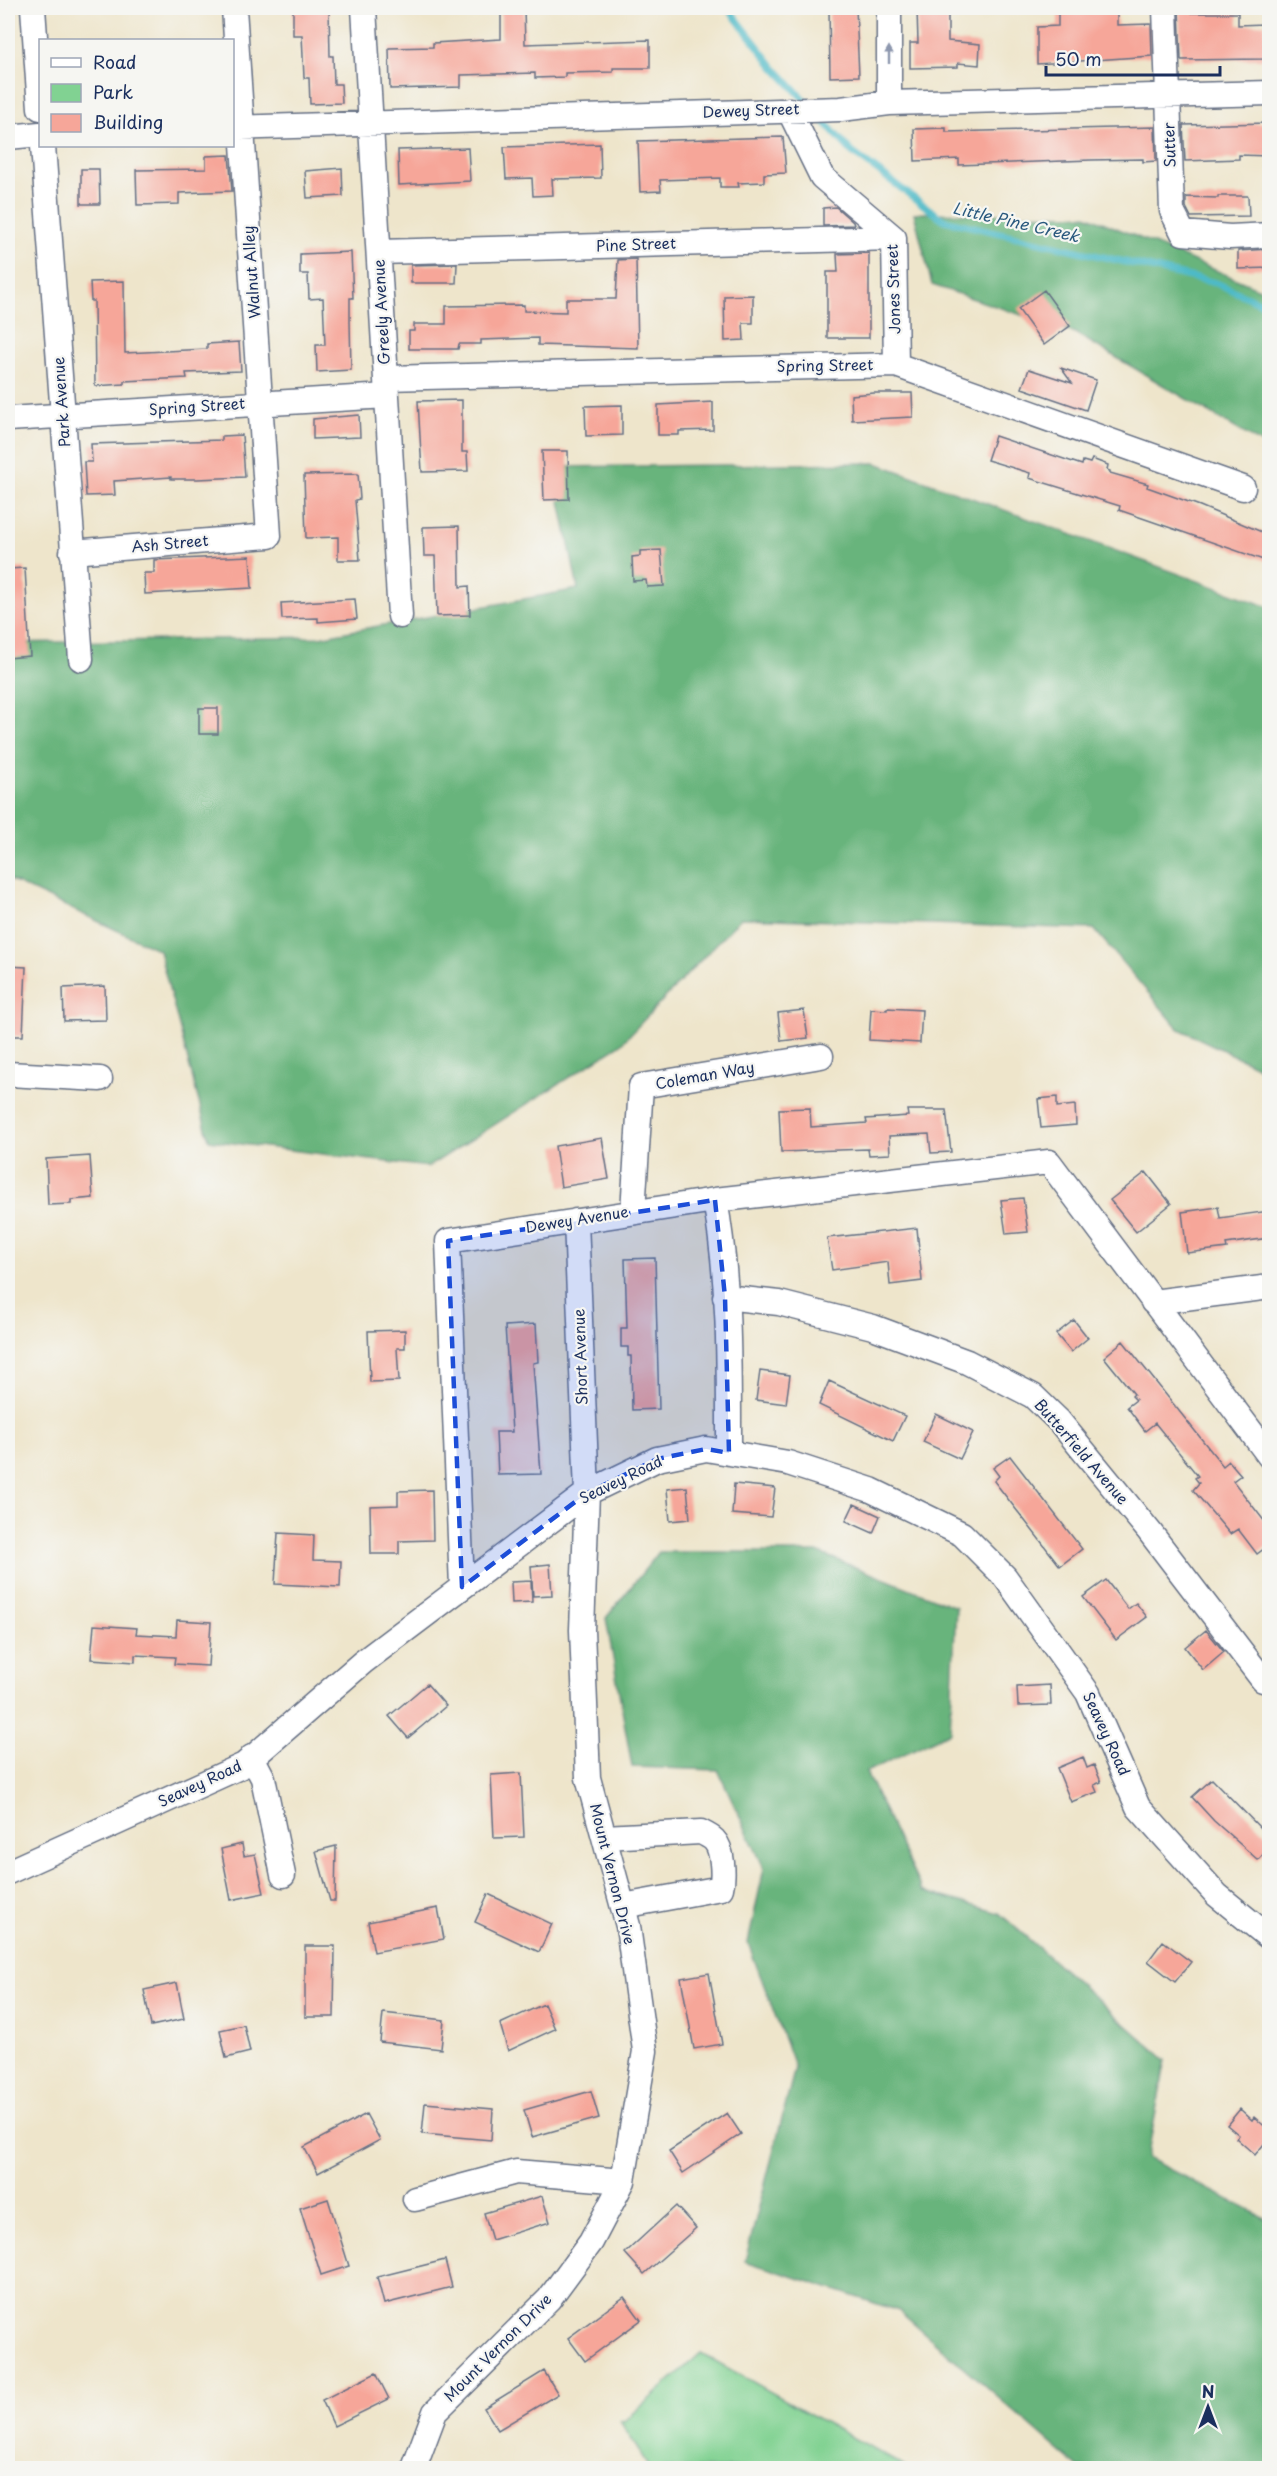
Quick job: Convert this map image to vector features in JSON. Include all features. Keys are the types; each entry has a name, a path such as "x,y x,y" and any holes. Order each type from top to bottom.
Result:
{"street":[{"path":"33,8 39,94"},
{"name":"Walnut Alley","path":"234,8 237,128 261,403 269,536"},
{"name":"Greely Avenue","path":"364,8 400,616"},
{"path":"889,8 889,103"},
{"name":"Sutter","path":"1165,8 1172,212 1183,233 1230,237 1269,235"},
{"name":"Dewey Street","path":"237,128 841,109 889,103 1269,93"},
{"name":"Jones Street","path":"789,110 822,177 894,238 896,365"},
{"path":"8,137 39,134"},
{"name":"Park Avenue","path":"43,147 81,659"},
{"name":"Pine Street","path":"379,252 894,238"},
{"name":"Spring Street","path":"8,419 261,403 387,387 896,365 1243,488"},
{"name":"Ash Street","path":"72,552 269,536"},
{"name":"Coleman Way","path":"633,1211 641,1086 821,1056"},
{"path":"8,1074 100,1079"},
{"name":"Dewey Avenue","path":"462,1587 448,1241 715,1200 1049,1162 1153,1302"},
{"path":"715,1200 720,1229 725,1297 729,1453"},
{"name":"Short Avenue","path":"576,1221 587,1493"},
{"path":"1269,1287 1153,1302 1269,1456"},
{"name":"Butterfield Avenue","path":"725,1297 779,1303 873,1327 968,1362 1033,1396 1059,1421 1149,1531 1263,1680"},
{"name":"Seavey Road","path":"8,1872 244,1765 363,1662 587,1493 657,1459 706,1449 788,1463 871,1490 962,1534 1005,1577 1088,1693 1138,1807 1217,1895 1269,1938"},
{"name":"Mount Vernon Drive","path":"414,2469 435,2412 549,2299 591,2242 623,2181 645,2051 628,1926 588,1778 582,1630 587,1493"},
{"path":"252,1757 262,1778 283,1875"},
{"path":"604,1837 701,1832 714,1840 718,1849 723,1880 721,1888 623,1906"},
{"path":"415,2199 516,2172 623,2181"}],"highlighted area":[{"path":"715,1200 725,1297 729,1453 706,1449 657,1459 587,1493 462,1587 448,1241"}],"green space":[{"path":"914,213 1086,215 1269,293 1269,448 1075,333 932,285"},
{"path":"876,463 1269,607 1269,1072 1179,1029 1094,929 741,918 620,1045 428,1167 209,1140 159,950 8,879 8,643 319,637 578,589 553,467"},
{"path":"659,1552 817,1552 956,1607 950,1732 866,1772 922,1891 999,1913 1166,2060 1147,2158 1269,2220 1269,2468 1079,2468 899,2311 745,2261 795,2068 748,1943 764,1868 718,1770 632,1767 606,1618"},
{"path":"701,2353 907,2468 644,2468 649,2467 620,2421 626,2420"}],"building":[{"path":"293,8 329,8 330,56 333,56 334,84 341,84 342,103 310,104 309,78 304,78 302,35 293,35"},
{"path":"501,8 524,8 525,44 650,40 650,68 613,68 613,72 565,73 565,77 535,78 535,73 461,75 461,87 390,89 389,48 433,47 433,43 501,39"},
{"path":"829,8 856,8 859,76 830,77"},
{"path":"948,8 948,41 980,44 979,65 958,63 958,67 910,68 910,43 918,43 917,9"},
{"path":"1179,8 1190,8 1191,13 1238,13 1238,25 1265,24 1265,59 1181,60"},
{"path":"1117,12 1117,25 1151,24 1152,56 1037,64 1037,27 1058,26 1058,13"},
{"path":"1269,123 1269,156 1239,155 1239,159 1185,161 1183,125"},
{"path":"1155,127 1156,161 1091,160 959,165 959,159 915,161 914,129 946,128 946,132"},
{"path":"783,137 786,173 764,174 764,182 738,183 739,187 720,187 720,178 660,180 661,191 640,192 638,141"},
{"path":"600,144 601,178 552,179 553,195 533,196 532,178 506,179 504,147"},
{"path":"468,148 470,181 399,185 398,150"},
{"path":"229,155 232,191 179,193 179,204 137,205 136,170 206,169 206,156"},
{"path":"342,168 343,196 307,198 305,171"},
{"path":"81,169 99,169 100,204 81,204"},
{"path":"1218,196 1248,196 1249,216 1191,217 1186,207 1186,197 1218,198"},
{"path":"836,207 854,225 823,226 823,208"},
{"path":"1269,249 1269,268 1238,269 1238,251"},
{"path":"351,252 353,298 350,298 351,370 317,372 316,345 325,345 323,298 309,299 308,274 300,274 300,254"},
{"path":"869,253 869,338 827,338 827,272 838,272 837,254"},
{"path":"636,259 638,348 538,345 538,338 481,340 481,344 459,344 458,349 409,349 409,331 414,331 414,324 446,324 446,306 524,305 524,311 566,312 566,299 616,299 618,260"},
{"path":"457,264 456,283 411,283 411,265"},
{"path":"124,281 125,353 207,349 207,344 239,342 241,371 186,373 187,378 124,381 124,384 95,386 94,301 91,301 90,282"},
{"path":"1044,290 1070,326 1044,345 1018,309"},
{"path":"753,295 753,323 743,323 744,340 725,341 724,296"},
{"path":"1061,368 1096,380 1086,410 1022,388 1029,369 1072,383"},
{"path":"912,393 913,417 852,420 851,395"},
{"path":"462,400 462,452 467,452 468,471 422,472 418,401"},
{"path":"713,402 713,430 679,431 679,435 658,435 658,405"},
{"path":"622,405 622,435 586,436 585,406"},
{"path":"359,415 360,437 313,439 313,419"},
{"path":"242,435 245,477 171,479 171,477 114,481 115,495 86,496 84,462 92,462 91,444 222,440 222,436"},
{"path":"995,436 1082,465 1083,461 1090,463 1092,459 1108,465 1107,470 1110,473 1148,484 1147,487 1269,535 1269,562 1119,510 1120,506 1029,478 1030,473 987,460"},
{"path":"542,451 568,451 569,499 544,500"},
{"path":"358,474 360,499 355,500 360,560 338,560 338,537 306,538 304,475"},
{"path":"459,526 460,587 469,586 470,615 437,616 435,556 424,556 423,527"},
{"path":"661,550 664,586 647,587 646,580 633,581 632,557 640,556 640,551"},
{"path":"250,556 252,588 145,594 144,573 154,573 154,560"},
{"path":"25,568 30,656 8,658 8,569"},
{"path":"355,599 357,619 318,622 318,618 282,619 281,603"},
{"path":"199,708 218,708 218,734 199,734"},
{"path":"8,966 26,967 23,1036 8,1036"},
{"path":"105,986 106,1020 64,1021 63,988"},
{"path":"887,1008 922,1010 920,1043 869,1040 871,1009 887,1010"},
{"path":"804,1010 808,1038 781,1041 778,1013"},
{"path":"1057,1097 1057,1107 1075,1105 1076,1125 1041,1128 1038,1099"},
{"path":"810,1108 811,1127 867,1123 866,1119 908,1116 907,1110 946,1110 951,1152 931,1153 929,1134 889,1136 890,1154 869,1155 868,1149 781,1152 779,1109"},
{"path":"602,1138 609,1179 561,1187 555,1146"},
{"path":"90,1156 93,1198 71,1200 71,1204 48,1205 46,1159"},
{"path":"1146,1172 1171,1204 1136,1232 1110,1200"},
{"path":"1023,1198 1028,1232 1006,1234 1001,1200"},
{"path":"1218,1207 1220,1218 1269,1211 1269,1238 1226,1244 1227,1248 1187,1253 1182,1212"},
{"path":"917,1228 922,1281 890,1285 888,1262 832,1270 827,1238"},
{"path":"655,1258 659,1409 632,1410 631,1356 628,1356 628,1347 621,1347 621,1328 627,1328 625,1259"},
{"path":"1074,1320 1088,1338 1071,1352 1056,1334"},
{"path":"536,1324 538,1362 533,1363 541,1474 498,1475 496,1432 512,1432 505,1326"},
{"path":"405,1330 405,1348 397,1348 399,1381 370,1382 368,1331"},
{"path":"1123,1341 1223,1466 1229,1461 1241,1475 1233,1481 1269,1527 1269,1545 1257,1554 1238,1529 1230,1534 1193,1490 1199,1483 1195,1478 1198,1476 1155,1423 1145,1431 1127,1407 1136,1400 1132,1396 1134,1394 1104,1357"},
{"path":"760,1371 790,1375 786,1404 756,1400"},
{"path":"829,1381 905,1416 893,1441 819,1405"},
{"path":"936,1414 973,1432 960,1459 923,1442"},
{"path":"1010,1456 1082,1549 1060,1566 994,1481 999,1476 993,1468"},
{"path":"734,1484 775,1488 771,1517 732,1514"},
{"path":"687,1487 690,1519 670,1521 667,1489"},
{"path":"432,1490 433,1540 399,1541 399,1554 371,1554 370,1506 398,1505 398,1491"},
{"path":"854,1504 880,1516 873,1533 846,1521"},
{"path":"278,1533 314,1535 313,1560 341,1561 340,1587 275,1584"},
{"path":"550,1564 552,1595 533,1596 531,1566"},
{"path":"1106,1580 1128,1609 1136,1603 1147,1617 1116,1640 1083,1597"},
{"path":"531,1581 532,1602 512,1603 511,1582"},
{"path":"177,1620 211,1622 208,1666 174,1664 175,1657 135,1655 135,1662 91,1659 94,1625 137,1628 136,1634 176,1636"},
{"path":"1206,1630 1224,1652 1203,1670 1185,1647"},
{"path":"427,1684 446,1706 408,1738 389,1716"},
{"path":"1050,1685 1051,1705 1018,1706 1017,1687"},
{"path":"1083,1757 1087,1768 1094,1765 1101,1782 1094,1785 1097,1792 1071,1802 1057,1768"},
{"path":"521,1773 524,1837 494,1838 491,1775"},
{"path":"1212,1779 1269,1837 1269,1848 1258,1860 1214,1821 1192,1797"},
{"path":"242,1844 244,1856 255,1854 264,1893 231,1900 221,1849"},
{"path":"336,1846 335,1901 330,1901 316,1851"},
{"path":"488,1894 552,1924 539,1952 475,1922"},
{"path":"438,1908 444,1939 374,1952 368,1922"},
{"path":"1163,1941 1191,1962 1175,1982 1148,1961"},
{"path":"305,1946 335,1946 334,2017 305,2017"},
{"path":"709,1973 722,2044 694,2049 681,1978"},
{"path":"177,1983 184,2019 151,2026 144,1990"},
{"path":"544,2004 555,2029 508,2051 500,2024"},
{"path":"383,2013 444,2020 441,2049 380,2042"},
{"path":"244,2025 250,2052 226,2058 220,2030"},
{"path":"591,2091 599,2118 532,2137 524,2110"},
{"path":"425,2103 493,2109 491,2140 422,2134"},
{"path":"1240,2109 1252,2120 1254,2117 1269,2130 1269,2138 1255,2155 1236,2138 1239,2135 1227,2125"},
{"path":"727,2113 741,2134 683,2173 669,2151"},
{"path":"366,2114 380,2140 318,2173 304,2147"},
{"path":"542,2196 550,2222 492,2240 484,2213"},
{"path":"328,2199 349,2266 321,2275 300,2208"},
{"path":"676,2206 696,2228 644,2274 625,2253"},
{"path":"445,2260 452,2287 384,2304 377,2277"},
{"path":"624,2297 641,2320 585,2361 568,2338"},
{"path":"544,2371 558,2394 498,2430 484,2408"},
{"path":"376,2373 389,2399 334,2426 322,2400"}],"waterway":[{"name":"Little Pine Creek","path":"728,8 774,67 808,104"},
{"name":"Little Pine Creek","path":"818,115 852,152 944,220 1216,283 1270,307"}]}
